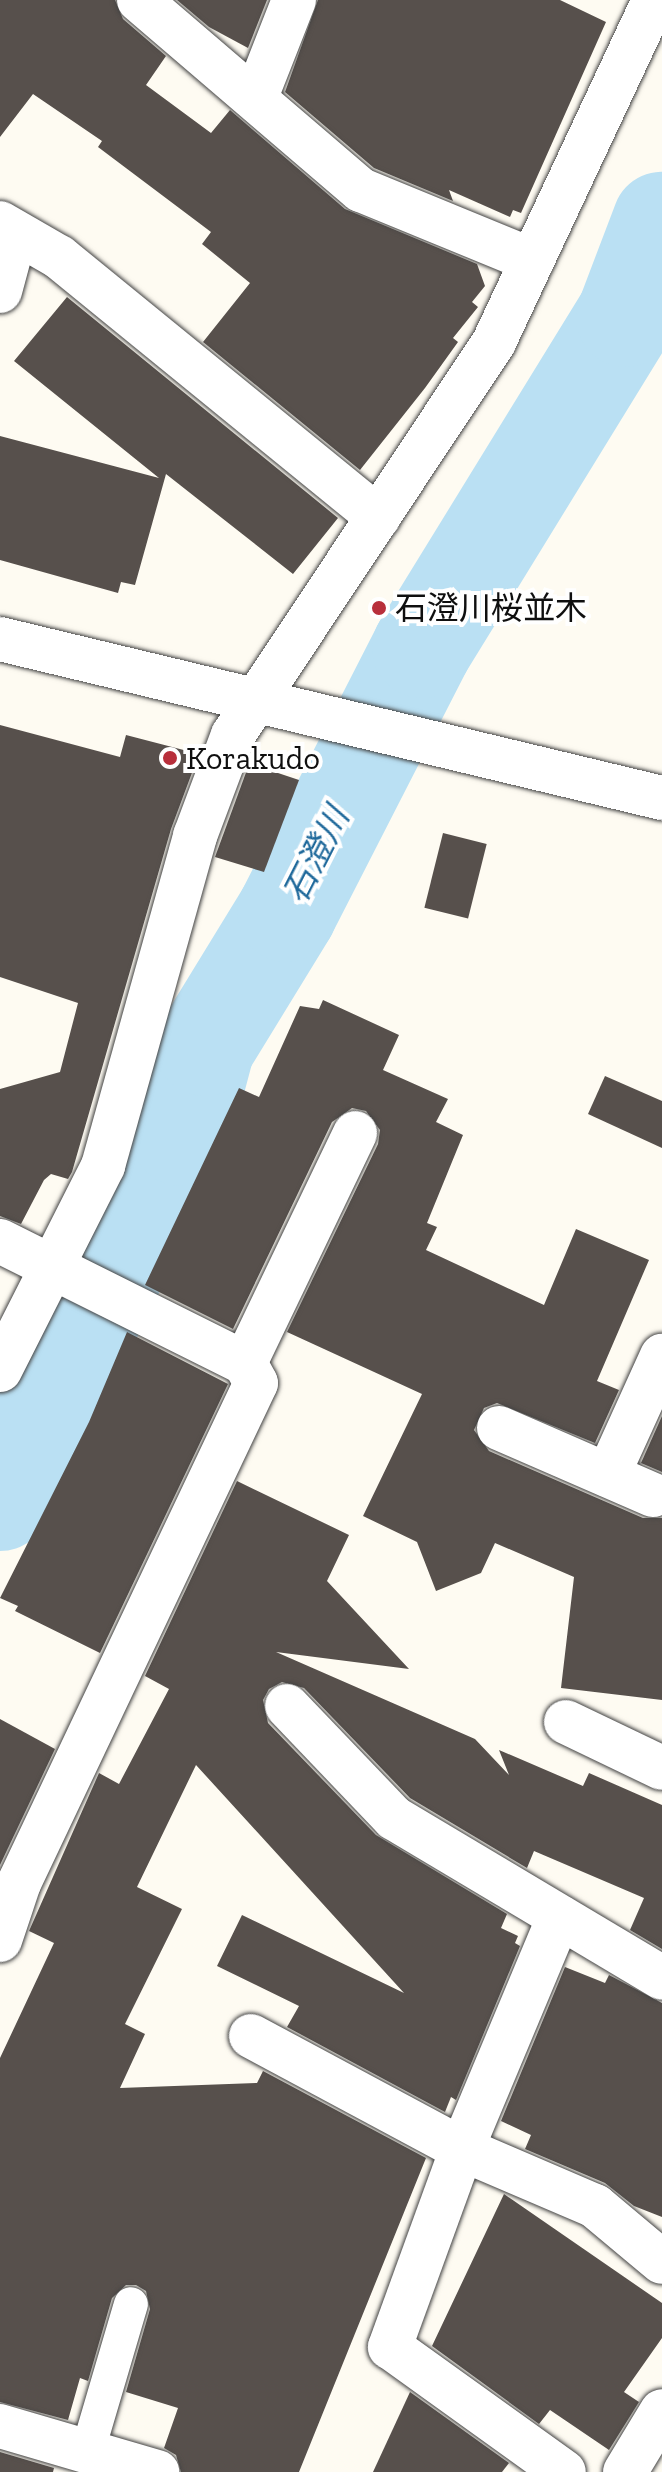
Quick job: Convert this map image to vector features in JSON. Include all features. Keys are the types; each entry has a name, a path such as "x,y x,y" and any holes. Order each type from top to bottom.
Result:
{"street":[{"path":"139,0 361,190 532,260"},
{"path":"256,97 294,0"},
{"path":"0,1370 103,1166 195,836 233,735 494,342 654,0"},
{"path":"0,291 8,229 59,257 378,517"},
{"path":"0,639 662,798"},
{"path":"245,1363 355,1133"},
{"path":"0,1241 245,1363 256,1383 19,1883 0,1940"},
{"path":"608,1475 662,1356"},
{"path":"499,1428 653,1495"},
{"path":"287,1706 394,1818 662,1978"},
{"path":"566,1722 662,1768"},
{"path":"559,1917 462,2149 390,2347 564,2472"},
{"path":"251,2036 462,2149 595,2206 662,2262"},
{"path":"625,2472 662,2411"},
{"path":"0,2426 157,2472"}],"lane":[{"path":"88,2450 131,2304"}],"building":[{"path":"0,0 115,0 123,19 166,56 146,85 211,133 230,110 345,209 477,264 485,286 472,302 478,307 453,338 458,342 425,388 360,470 203,342 250,283 202,244 211,232 98,147 102,141 33,94 0,137"},
{"path":"177,0 267,0 248,48 209,27"},
{"path":"318,0 560,0 606,22 521,213 513,210 510,217 449,190 453,201 374,168 285,92"},
{"path":"67,297 338,518 293,574 166,474 135,585 121,582 118,593 0,560 0,436 159,478 14,361"},
{"path":"0,725 120,757 126,735 199,754 171,829 72,1172 68,1179 51,1174 44,1180 21,1224 0,1216 0,1089 60,1072 78,1003 0,977"},
{"path":"254,765 299,780 264,872 215,857 248,767"},
{"path":"443,833 487,844 468,919 424,908"},
{"path":"323,1000 399,1035 383,1070 448,1099 436,1122 463,1135 427,1223 437,1227 426,1250 544,1305 576,1229 649,1260 597,1381 619,1390 595,1443 497,1403 484,1408 474,1430 489,1451 643,1518 662,1518 662,1700 561,1688 574,1577 495,1543 481,1573 436,1591 417,1542 363,1516 422,1394 287,1332 378,1144 380,1130 366,1111 352,1108 332,1122 233,1329 145,1285 239,1088 259,1097 300,1006 319,1009"},
{"path":"605,1076 662,1101 662,1148 588,1114"},
{"path":"127,1332 228,1384 100,1653 15,1611 18,1606 0,1598 89,1422"},
{"path":"662,1416 662,1472 641,1463"},
{"path":"237,1481 349,1535 327,1581 409,1669 276,1652 475,1739 509,1775 499,1750 583,1786 589,1773 662,1805 662,1949 630,1930 644,1898 534,1851 527,1868 410,1798 304,1688 282,1682 269,1689 263,1700 268,1723 376,1835 507,1914 501,1928 518,1936 515,1943 520,1946 456,2100 451,2097 445,2112 287,2027 299,2006 217,1966 242,1915 404,1993 196,1765 137,1887 182,1909 125,2024 145,2034 120,2088 257,2083 263,2071 426,2158 299,2472 181,2472 176,2455 164,2448 178,2408 126,2392 150,2309 146,2291 136,2285 126,2285 112,2298 88,2381 80,2378 68,2420 0,2402 0,2058 54,1943 29,1931 99,1773 119,1784 169,1689 145,1676"},
{"path":"0,1719 55,1749 0,1865"},
{"path":"565,1967 605,1983 609,1975 662,2003 662,2217 634,2206 605,2183 525,2149 531,2135 501,2121"},
{"path":"504,2194 662,2303 662,2338 624,2392 639,2402 609,2450 550,2410 539,2424 432,2346"},
{"path":"410,2392 509,2463 502,2472 373,2472"},
{"path":"0,2452 54,2468 53,2472 0,2472"}],"waterway":[{"name":"石澄川","path":"0,1501 181,1136 205,1046 287,912 422,648 626,317 662,222"}],"place":[{"name":"石澄川桜並木","path":"379,608"},
{"name":"Korakudo","path":"170,758"}]}
